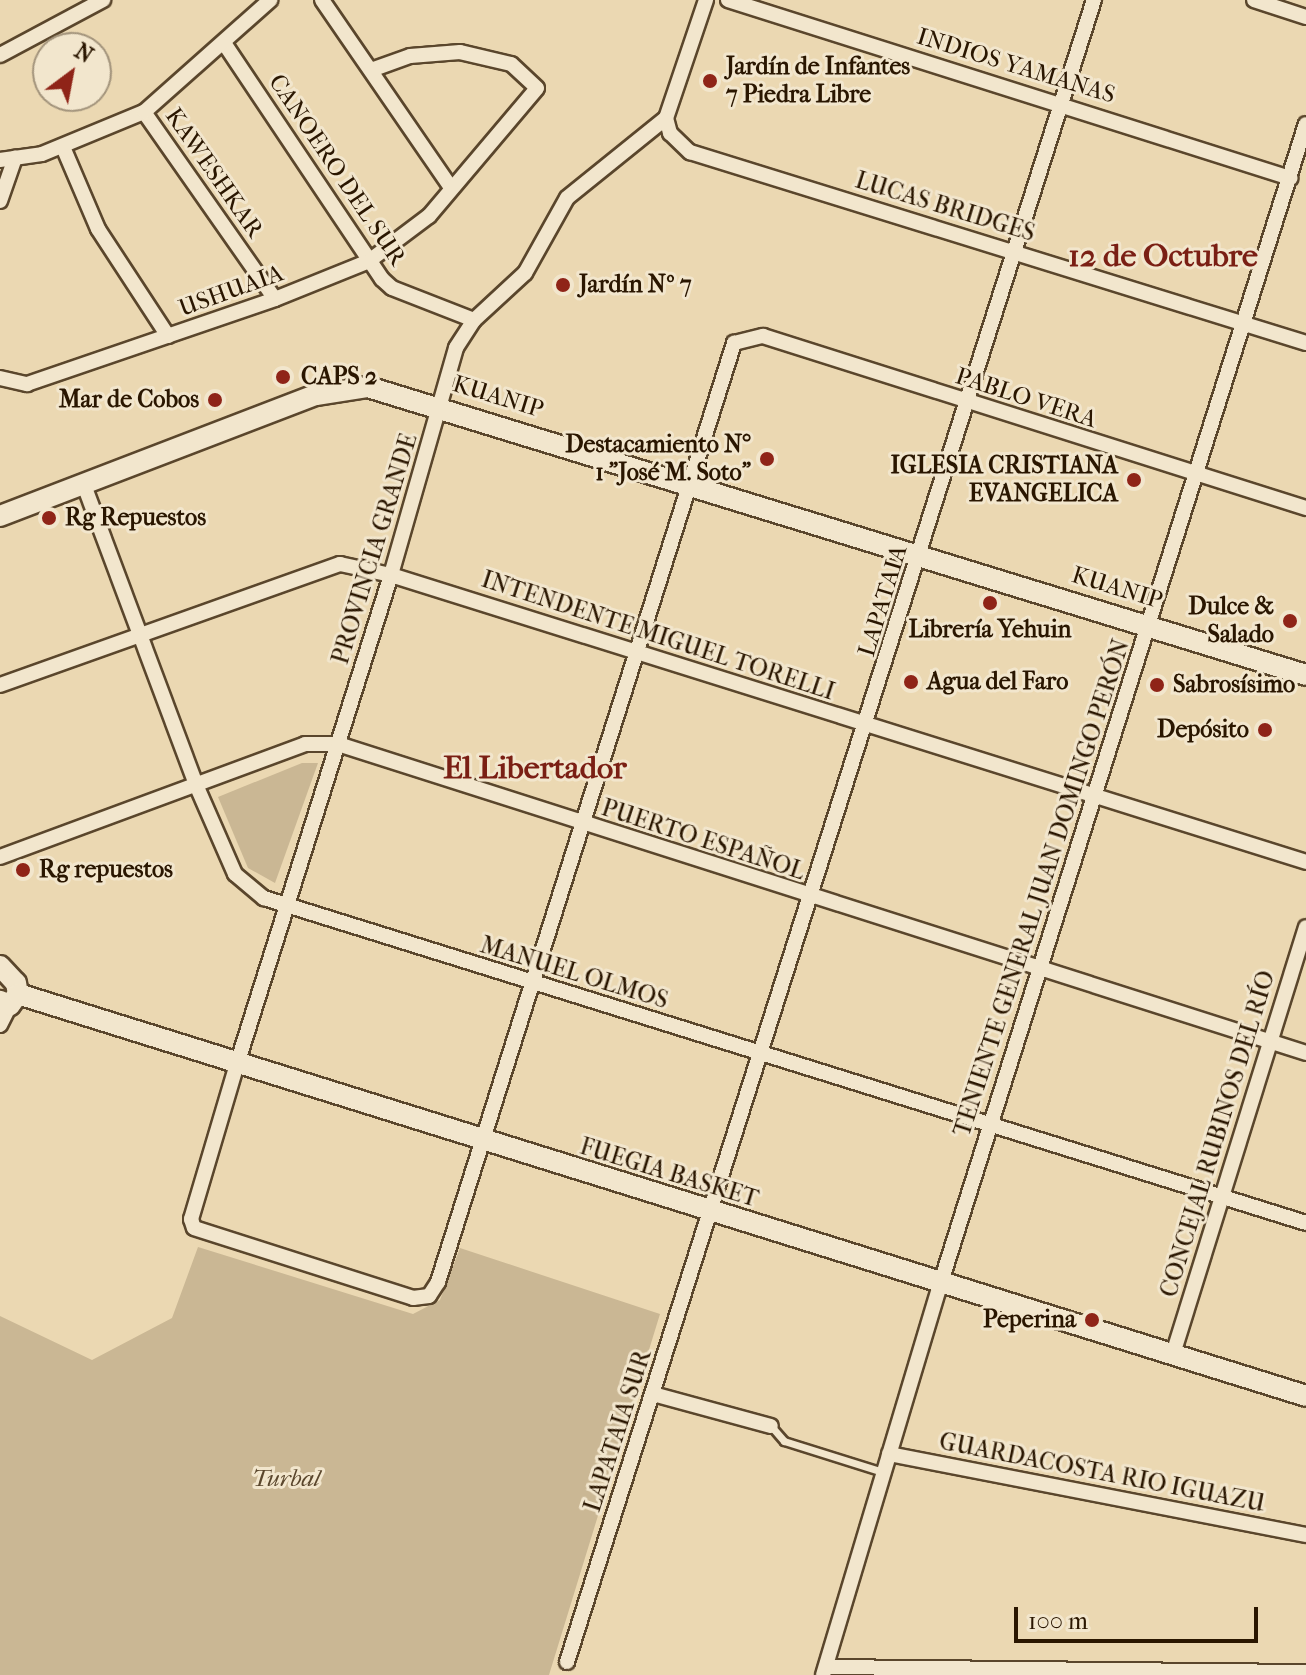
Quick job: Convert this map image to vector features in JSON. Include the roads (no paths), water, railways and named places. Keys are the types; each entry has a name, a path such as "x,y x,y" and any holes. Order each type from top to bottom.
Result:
{"main road":[{"name":"KUANIP","path":"0,516 342,388 383,390 1306,675"},
{"path":"1,968 16,983 9,1000"},
{"name":"FUEGIA BASKET","path":"9,1000 237,1064 711,1214 1306,1396"}],"street":[{"path":"0,55 103,0"},
{"path":"0,201 7,159 63,147 144,112 270,0"},
{"path":"322,0 451,188"},
{"path":"666,118 706,0"},
{"name":"INDIOS YAMANAS","path":"728,0 1063,102 1290,178"},
{"name":"LAPATAIA","path":"711,1214 1018,253 1094,0"},
{"path":"1254,0 1306,17"},
{"name":"CANOERO DEL SUR","path":"224,43 369,261 392,288 474,320"},
{"name":"USHUAIA","path":"0,378 27,384 275,299 369,261 403,240 537,88 529,75 511,64 460,52 410,56 371,70"},
{"name":"KAWESHKAR","path":"144,112 275,299"},
{"name":"LUCAS BRIDGES","path":"666,118 680,145 1306,343"},
{"name":"PROVINCIA GRANDE","path":"483,1141 438,1282 429,1296 413,1298 194,1228 191,1219 285,908 391,575 456,348 474,320 525,273 567,198 666,118"},
{"name":"TENIENTE GENERAL JUAN DOMINGO PERÓN","path":"825,1671 941,1282 1306,124"},
{"path":"63,147 98,229 168,336"},
{"name":"PABLO VERA","path":"687,483 734,343 763,336 1306,508"},
{"path":"483,1141 687,483"},
{"name":"MANUEL OLMOS","path":"84,485 197,787 235,874 285,908 1306,1223"},
{"name":"INTENDENTE MIGUEL TORELLI","path":"0,685 138,633 340,564 391,575 1306,862"},
{"name":"PUERTO ESPAÑOL","path":"0,857 197,787 305,744 338,744 583,825 1306,1053"},
{"name":"CONCEJAL RUBINOS DEL RÍO","path":"1173,1354 1306,927"},
{"path":"0,1025 9,1000"},
{"name":"LAPATAIA SUR","path":"567,1662 711,1214"},
{"path":"653,1394 771,1426"},
{"name":"GUARDACOSTA RIO IGUAZU","path":"889,1454 1306,1535"},
{"path":"825,1671 1306,1672"}],"lane":[{"path":"771,1426 784,1441 883,1472"}],"place":[{"name":"Jardín de Infantes 7 Piedra Libre","path":"710,81"},
{"name":"Jardín Nº 7","path":"563,285"},
{"name":"CAPS 2","path":"283,377"},
{"name":"Mar de Cobos","path":"215,400"},
{"name":"Destacamiento N° 1 \"José M. Soto\"","path":"767,459"},
{"name":"IGLESIA CRISTIANA EVANGELICA","path":"1134,480"},
{"name":"Rg Repuestos","path":"49,518"},
{"name":"Librería Yehuin","path":"990,603"},
{"name":"Dulce & Salado","path":"1290,621"},
{"name":"Agua del Faro","path":"911,682"},
{"name":"Sabrosísimo","path":"1157,685"},
{"name":"Depósito","path":"1265,730"},
{"name":"Rg repuestos","path":"23,870"},
{"name":"Peperina","path":"1092,1320"}],"district":[{"name":"12 de Octubre","path":"1163,256"},
{"name":"El Libertador","path":"535,768"}],"park label":[{"name":"Turbal","path":"286,1479"}]}
